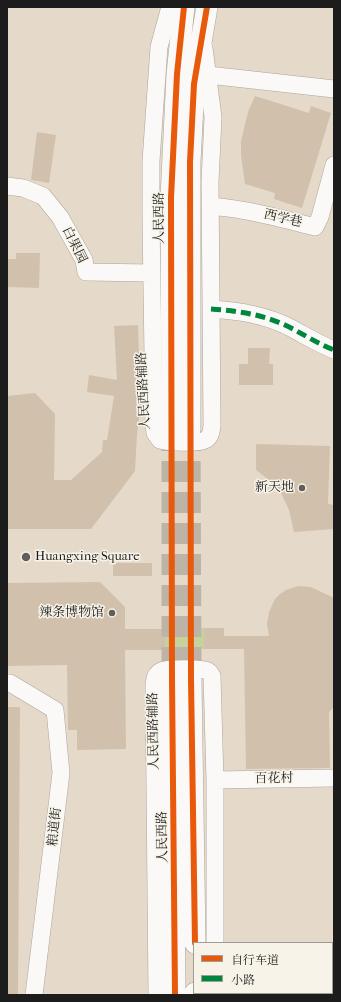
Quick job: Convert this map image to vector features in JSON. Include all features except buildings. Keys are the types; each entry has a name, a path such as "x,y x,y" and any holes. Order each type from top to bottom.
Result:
{"main road":[{"name":"人民西路","path":"184,7 177,74 171,198 181,430 194,84 204,34 207,7"},
{"name":"人民西路","path":"175,995 182,679 195,942"}],"street":[{"name":"人民西路辅路","path":"170,7 159,46 151,161 154,424 155,432 160,440 167,442 198,442 206,440 211,435 212,426 210,206 213,117 204,34"},
{"path":"208,75 334,89"},
{"name":"西学巷","path":"210,206 235,209 315,227 320,217 334,165"},
{"name":"白果园","path":"7,186 23,188 43,196 60,217 84,260 86,272 152,273"},
{"path":"212,309 246,313 264,317 293,329 334,350"},
{"name":"人民西路辅路","path":"157,995 154,684 155,676 160,671 200,669 207,671 212,676 215,780 215,942"},
{"name":"粮道街","path":"8,683 55,710 61,773 34,995"},
{"name":"百花村","path":"215,780 334,778"}],"green space":[{"path":"204,628 204,649 165,650 165,629"}],"tunnel":[{"path":"172,430 172,679"},
{"path":"190,430 191,679"}],"marked path":[{"path":"211,309 232,311 273,320 334,350"}],"cycle path":[{"path":"175,995 172,679 171,198 177,74 184,7"},
{"path":"195,942 191,679 190,162 194,84 207,7"}],"place":[{"name":"新天地","path":"302,488"},
{"name":"Huangxing Square","path":"26,557"},
{"name":"辣条博物馆","path":"112,613"}]}
